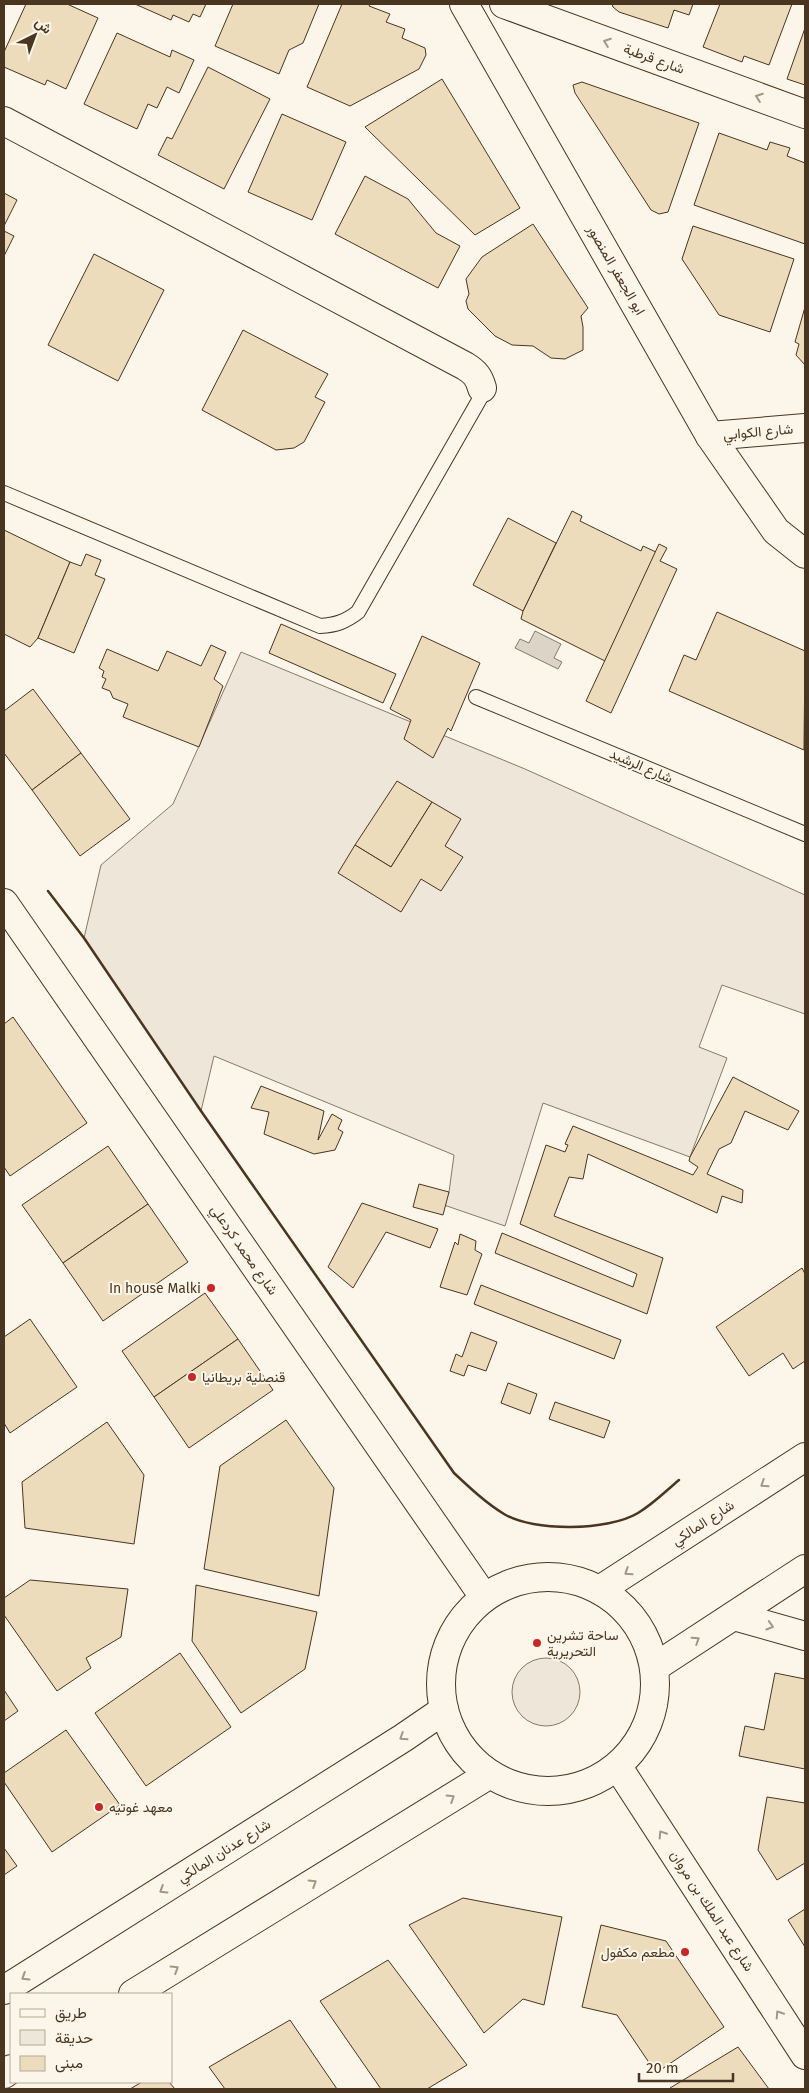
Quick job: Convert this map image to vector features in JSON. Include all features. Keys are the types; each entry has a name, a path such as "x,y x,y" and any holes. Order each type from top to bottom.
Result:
{"main road":[{"name":"ابو الجعفر المنصور","path":"464,4 710,436 776,531 805,554"},
{"name":"شارع قرطبة","path":"504,4 805,114"},
{"path":"4,121 465,366 480,378 482,388"},
{"name":"شارع الكوابي","path":"710,436 805,428"},
{"name":"شارع محمد كردعلي","path":"4,903 484,1597"},
{"name":"شارع المالكي","path":"601,1589 805,1457"},
{"path":"656,1667 805,1570"},
{"path":"541,1576 572,1578 601,1589 627,1610 645,1636 656,1667 655,1704 642,1739 618,1767 589,1784 555,1792 521,1788 490,1774 469,1757 454,1735 444,1710 440,1678 447,1648 462,1620 484,1597 511,1582 541,1576"},
{"path":"734,1616 805,1636"},
{"name":"شارع عدنان المالكي","path":"4,1990 444,1710"},
{"name":"شارع عبد الملك بن مروان","path":"618,1767 805,2055"},
{"path":"135,1993 490,1774"}],"lane":[{"path":"4,492 320,626 334,625 346,621 358,612 482,395 482,388"},
{"name":"شارع الرشيد","path":"476,697 805,834"}],"green space":[{"path":"241,652 525,769 805,895 805,1014 722,985 699,1047 727,1058 690,1157 543,1103 505,1226 444,1205 449,1192 454,1155 214,1056 201,1111 84,938 101,865 173,804"},
{"path":"546,1658 559,1661 570,1668 577,1679 580,1692 577,1705 570,1716 559,1723 546,1726 533,1723 522,1716 515,1705 512,1692 515,1679 522,1668 533,1661"}],"shaded area":[{"path":"535,631 561,644 554,658 562,662 558,669 515,648 520,639 529,643"}],"building":[{"path":"26,4 67,4 98,18 66,89 47,80 45,85 4,67 4,52"},
{"path":"135,4 206,4 200,17 193,14 189,22 173,15 171,20"},
{"path":"233,4 319,4 303,43 289,50 279,74 215,46"},
{"path":"342,4 370,4 369,6 390,14 386,22 405,29 402,38 425,48 426,55 419,69 350,106 307,87"},
{"path":"612,4 693,4 689,15 674,10 668,28 619,12"},
{"path":"720,4 792,4 769,65 744,56 742,62 703,47"},
{"path":"805,28 805,85 787,79"},
{"path":"117,33 170,57 172,50 194,60 179,93 167,87 157,108 148,104 137,129 84,104"},
{"path":"208,67 270,99 224,189 158,155 167,137 172,139"},
{"path":"442,79 520,208 475,235 365,127"},
{"path":"582,82 699,123 668,212 659,214 651,210 575,93 573,85"},
{"path":"282,114 346,142 312,220 248,192"},
{"path":"719,133 767,150 770,142 790,148 787,156 805,163 805,244 694,205"},
{"path":"365,176 408,199 436,233 460,246 438,288 335,234"},
{"path":"4,193 17,200 4,226"},
{"path":"533,224 588,308 581,316 583,350 565,359 551,358 533,346 512,345 495,336 468,309 466,301 469,294 466,279 482,257"},
{"path":"693,226 794,259 770,332 719,315 682,259"},
{"path":"4,231 14,236 4,256"},
{"path":"94,254 164,290 118,381 48,345"},
{"path":"805,307 805,365 796,355 799,344 795,342"},
{"path":"243,330 328,374 315,397 325,402 304,442 294,448 276,450 202,410"},
{"path":"572,511 582,516 580,521 641,551 643,546 656,552 605,661 521,619 523,611"},
{"path":"508,518 556,543 523,611 473,585"},
{"path":"4,530 70,562 38,638 30,647 4,634"},
{"path":"659,544 667,548 660,561 677,569 611,713 586,701"},
{"path":"86,554 101,560 95,575 105,579 74,653 38,638 70,562 81,566"},
{"path":"717,612 805,651 804,750 669,691 684,655 696,660"},
{"path":"281,624 396,674 383,703 269,653"},
{"path":"422,636 480,663 451,731 448,728 433,758 404,739 411,720 390,709"},
{"path":"211,645 226,652 214,679 223,686 199,747 123,717 128,704 113,698 110,691 102,688 106,679 102,677 104,671 99,668 107,649 158,671 167,651 201,666"},
{"path":"33,689 81,753 32,790 4,753 4,711"},
{"path":"81,753 130,819 80,856 32,790"},
{"path":"397,781 432,802 391,867 355,845"},
{"path":"432,802 461,819 445,846 463,857 441,891 421,879 401,912 338,873 355,845 391,867"},
{"path":"13,1017 87,1123 10,1176 4,1167 4,1024"},
{"path":"733,1077 799,1111 788,1130 745,1111 731,1143 719,1149 707,1174 743,1190 742,1203 722,1196 717,1213 588,1154 583,1179 569,1177 554,1216 663,1258 647,1314 495,1253 502,1233 633,1287 637,1274 520,1224 546,1145 565,1152 568,1145 565,1144 573,1126 693,1175 698,1167 689,1161 690,1157"},
{"path":"261,1086 324,1111 318,1140 332,1114 342,1120 338,1129 343,1132 335,1150 314,1154 264,1134 269,1112 251,1108"},
{"path":"108,1146 148,1204 63,1263 22,1205"},
{"path":"419,1184 449,1192 443,1215 413,1207"},
{"path":"362,1203 438,1229 430,1248 386,1232 353,1288 328,1267"},
{"path":"148,1204 188,1262 103,1321 63,1263"},
{"path":"460,1234 476,1241 475,1250 482,1254 467,1295 440,1287 455,1242 458,1245"},
{"path":"802,1268 805,1274 805,1361 793,1369 783,1353 749,1376 716,1327"},
{"path":"481,1285 621,1340 614,1359 474,1304"},
{"path":"205,1293 238,1339 154,1397 122,1351"},
{"path":"30,1319 77,1387 10,1433 4,1423 4,1337"},
{"path":"471,1332 497,1342 486,1371 468,1365 464,1376 450,1371 456,1354 462,1357"},
{"path":"238,1339 273,1390 189,1448 154,1397"},
{"path":"508,1383 537,1394 530,1414 501,1403"},
{"path":"555,1402 610,1421 604,1438 549,1419"},
{"path":"286,1420 334,1488 319,1596 204,1569 220,1466"},
{"path":"107,1422 144,1475 134,1544 25,1528 22,1482"},
{"path":"30,1580 128,1589 121,1637 86,1658 91,1668 57,1691 4,1615 4,1598"},
{"path":"196,1585 317,1612 305,1669 241,1713 192,1641"},
{"path":"180,1653 231,1727 146,1786 95,1713"},
{"path":"775,1673 805,1679 805,1769 739,1756 745,1726 764,1730"},
{"path":"4,1690 18,1711 4,1721"},
{"path":"66,1730 120,1805 52,1852 4,1782 4,1773"},
{"path":"767,1797 805,1803 805,1863 777,1880 758,1850"},
{"path":"4,1848 17,1866 4,1875"},
{"path":"463,1898 562,1917 544,2005 523,1999 484,2033 409,1925"},
{"path":"805,1909 805,1947 788,1920"},
{"path":"601,1925 666,1941 724,2027 656,2073 617,2015 582,2007"},
{"path":"388,1960 467,2065 427,2089 381,2089 320,2001"},
{"path":"290,2020 337,2089 225,2089 209,2067"},
{"path":"738,2047 769,2089 670,2088"},
{"path":"140,2083 170,2083 175,2089 130,2089"}],"wall":[{"path":"48,891 84,938 201,1111 460,1479 491,1505 517,1520 533,1524 571,1527 590,1526 625,1519 649,1506 679,1480"}],"place":[{"name":"In house Malki","path":"211,1288"},
{"name":"قنصلية بريطانيا","path":"192,1377"},
{"name":"ساحة تشرين التحريرية","path":"537,1643"},
{"name":"معهد غوتيه","path":"99,1807"},
{"name":"مطعم مكفول","path":"685,1952"}]}
